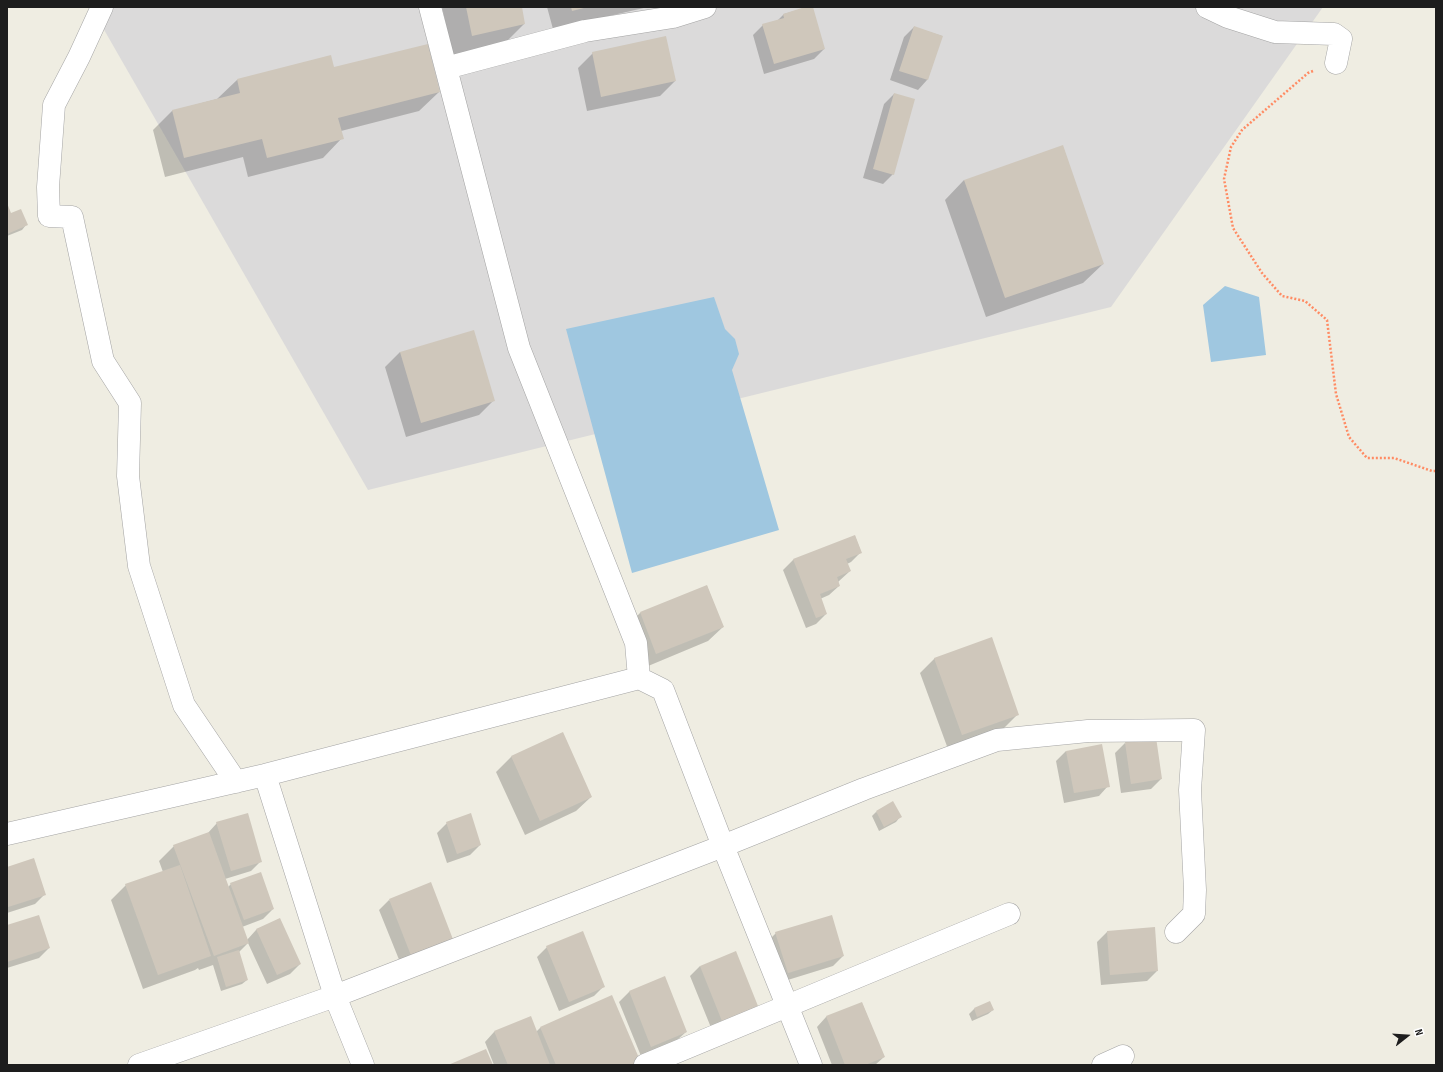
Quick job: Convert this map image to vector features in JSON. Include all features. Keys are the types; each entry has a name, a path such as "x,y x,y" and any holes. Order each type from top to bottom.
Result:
{"street":[{"path":"102,7 54,106 48,187 49,216 72,217 103,361 130,403 128,476 139,566 184,705 236,782"},
{"path":"430,7 519,348 636,643 639,678"},
{"path":"446,68 585,31 673,16 705,7"},
{"path":"1207,7 1228,17 1275,32 1334,34 1341,39 1336,63"},
{"path":"7,834 265,775 639,678 663,690 723,846 811,1065"},
{"path":"139,1065 335,996 723,846 864,789 997,740 1088,731 1194,730 1190,790 1196,890 1194,914 1176,932"},
{"path":"265,775 335,996 363,1065"},
{"path":"645,1065 788,1007 1009,914"},
{"path":"1103,1065 1123,1056"}],"path":[{"path":"1336,63 1308,73 1242,130 1232,146 1224,179 1233,228 1262,273 1282,296 1306,301 1327,320 1336,394 1348,437 1367,458 1394,458 1436,471"}],"shaded area":[{"path":"91,7 1323,7 1111,307 368,490"}],"water":[{"path":"1225,286 1259,297 1266,355 1211,362 1203,305"},
{"path":"714,297 725,329 735,339 739,354 732,370 779,530 632,573 566,329"}],"building":[{"path":"466,7 522,7 525,24 472,36"},
{"path":"571,7 584,7 584,8 572,11"},
{"path":"805,7 813,7 825,49 774,64 762,24 784,18 783,14"},
{"path":"914,26 943,36 928,80 899,71"},
{"path":"666,36 676,81 601,97 592,52"},
{"path":"428,44 440,92 338,118 344,139 267,158 262,139 184,158 172,110 240,93 237,79 331,55 334,67"},
{"path":"894,93 915,99 894,175 873,169"},
{"path":"1063,145 1104,264 1005,298 964,180"},
{"path":"7,203 11,213 21,209 28,225 7,234"},
{"path":"474,330 495,401 421,423 400,352"},
{"path":"855,535 862,553 846,559 851,571 837,577 840,586 820,594 827,614 816,618 793,559"},
{"path":"707,585 724,627 656,654 640,612"},
{"path":"992,637 1019,715 962,735 934,658"},
{"path":"563,732 592,797 540,821 511,756"},
{"path":"1156,737 1162,779 1131,784 1125,742"},
{"path":"1102,744 1110,787 1074,793 1066,751"},
{"path":"893,801 902,817 884,827 876,811"},
{"path":"248,813 262,862 231,871 216,822"},
{"path":"471,813 481,845 457,854 446,822"},
{"path":"209,832 249,943 214,956 173,845"},
{"path":"34,858 46,895 8,907 7,867"},
{"path":"180,865 211,956 158,975 125,884"},
{"path":"261,872 274,909 244,920 230,883"},
{"path":"431,882 454,942 412,958 389,899"},
{"path":"39,915 50,948 7,962 7,925"},
{"path":"832,915 844,956 788,973 775,932"},
{"path":"280,918 301,964 277,975 256,929"},
{"path":"1155,927 1158,971 1110,975 1107,931"},
{"path":"583,931 605,987 569,1002 546,946"},
{"path":"239,950 248,980 226,987 217,957"},
{"path":"736,951 758,1006 722,1021 700,966"},
{"path":"665,976 687,1032 651,1047 629,991"},
{"path":"612,995 642,1065 556,1065 540,1027"},
{"path":"990,1001 994,1010 977,1017 974,1008"},
{"path":"862,1002 885,1057 865,1065 845,1065 826,1016"},
{"path":"531,1016 550,1065 508,1065 494,1031"},
{"path":"486,1049 493,1065 448,1065"}]}
